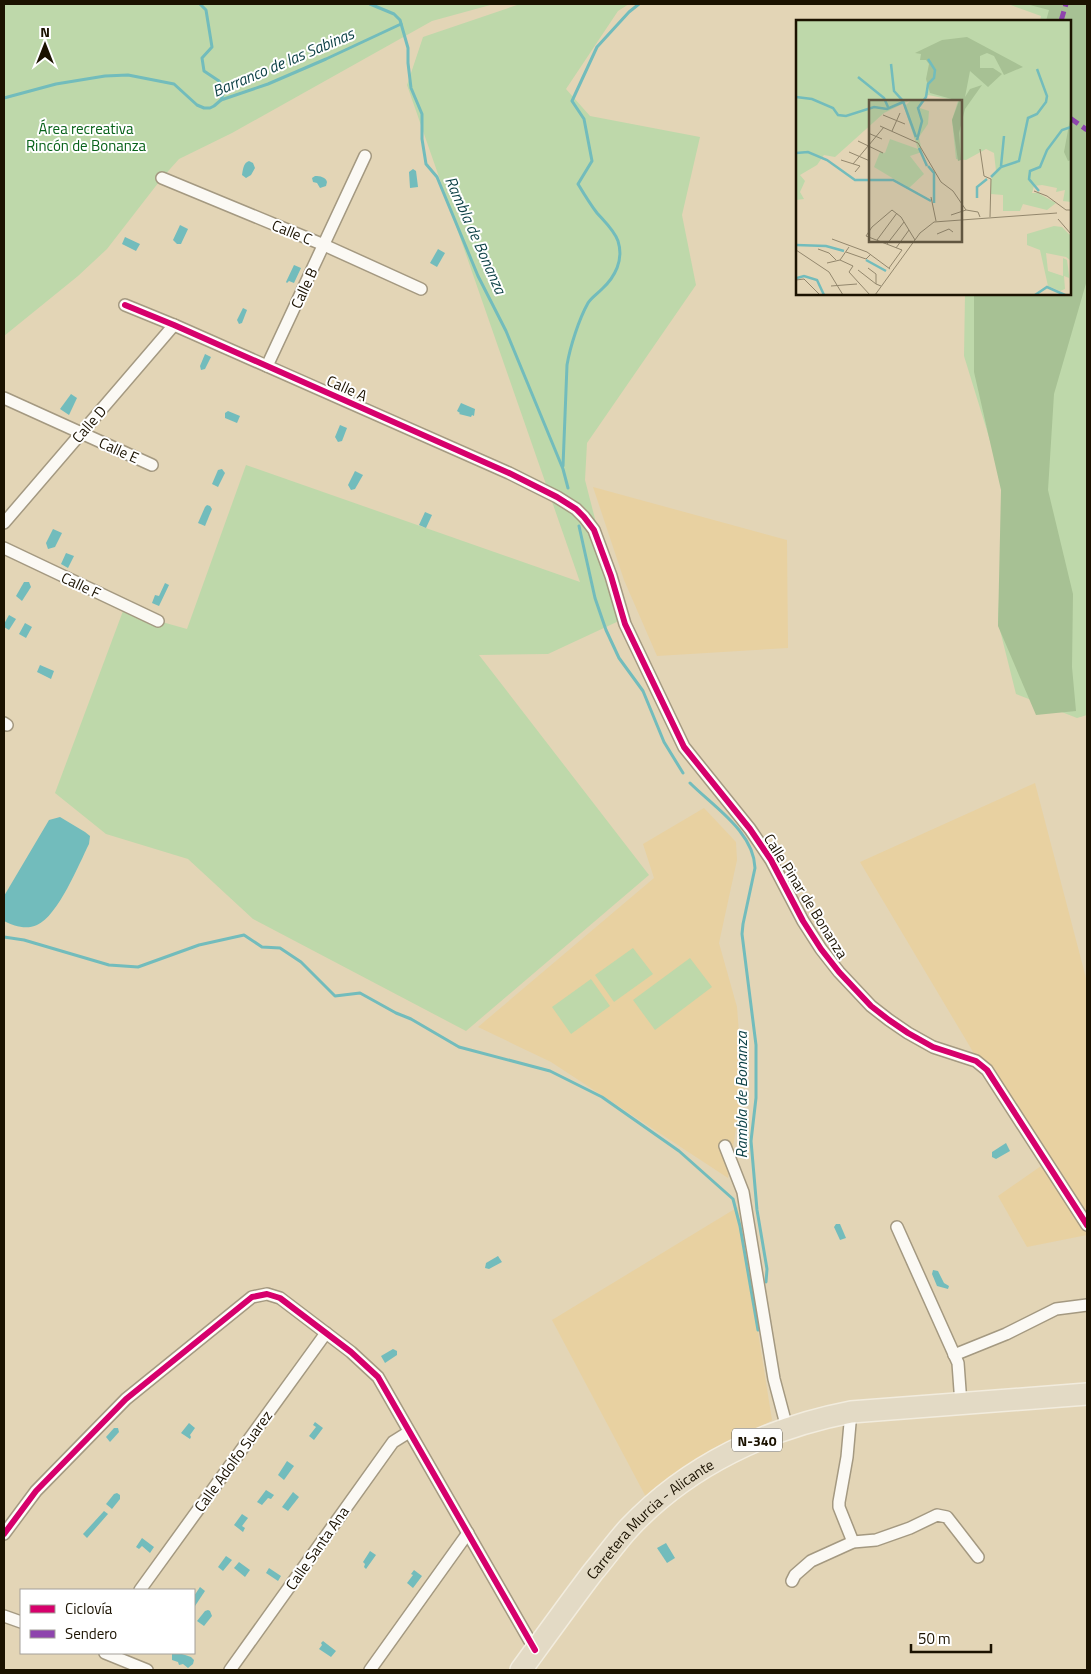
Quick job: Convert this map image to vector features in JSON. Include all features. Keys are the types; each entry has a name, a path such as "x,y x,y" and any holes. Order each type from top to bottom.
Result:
{"highway":[{"name":"Carretera Murcia - Alicante","path":"521,1670 571,1601 629,1528 686,1479 721,1457 787,1428 820,1418 851,1412 1087,1394"}],"street":[{"name":"Calle B","path":"267,366 365,156"},
{"name":"Calle C","path":"162,178 324,245 421,289"},
{"name":"Calle A","path":"126,305 508,473 557,497"},
{"name":"Calle D","path":"4,523 174,325"},
{"name":"Calle E","path":"4,398 152,465"},
{"name":"Calle Pinar de Bonanza","path":"557,497 576,509 594,530 626,624 684,747 750,829 771,860 803,921 821,949 860,994 889,1020 933,1047 976,1061 987,1070 1087,1224"},
{"name":"Calle F","path":"4,548 158,621"},
{"path":"725,1146 743,1192 774,1379 787,1428"},
{"path":"897,1227 958,1363 960,1404"},
{"path":"4,1534 36,1491 126,1399 252,1298 267,1294 280,1298 351,1352 378,1377 535,1650"},
{"path":"954,1355 1006,1334 1056,1309 1087,1306"},
{"name":"Calle Adolfo Suarez","path":"141,1589 326,1333"},
{"path":"851,1412 847,1458 839,1507 853,1542"},
{"name":"Calle Santa Ana","path":"230,1670 392,1442 409,1432"},
{"path":"792,1581 794,1575 811,1561 853,1542 876,1540 910,1528 932,1517 942,1516 946,1518 978,1557"},
{"path":"370,1670 468,1533"},
{"path":"4,1616 20,1622"},
{"path":"107,1654 146,1670"}],"shaded area":[{"path":"593,487 787,540 788,648 657,656 624,580"},
{"path":"1035,783 1087,982 1087,1235 1027,1247 998,1196 1041,1166 860,862"},
{"path":"704,808 736,842 737,860 719,943 737,1007 743,1085 728,1178 551,1062 478,1027 654,878 643,844"},
{"path":"738,1207 772,1420 646,1497 552,1320"}],"green space":[{"name":"Área recreativa Rincón de Bonanza","path":"4,4 494,4 432,21 232,133 179,159 107,249 78,276 4,336"},
{"path":"520,4 629,4 618,11 566,89 590,116 700,137 682,215 696,285 587,443 585,480 621,620 548,654 479,655 649,875 466,1031 253,919 188,859 106,834 55,793 123,611 187,629 246,465 580,582 407,85 423,37"},
{"path":"1008,4 1087,4 1087,715 1077,718 1016,694 998,622 1004,486 964,356 965,295 1071,295 1071,20 1040,20 1041,16"},
{"path":"1026,4 1087,4 1087,280 1054,394 1048,490 1073,594 1072,667 1076,711 1036,715 998,626 1001,490 974,372 974,295 1071,295 1071,20 1046,20 1049,10"},
{"path":"633,948 653,974 614,1002 595,975"},
{"path":"690,958 712,987 655,1030 633,1000"},
{"path":"591,979 610,1006 571,1034 552,1007"}],"water":[{"path":"249,161 253,163 255,168 251,175 246,178 242,175 244,165"},
{"path":"413,169 416,171 418,187 410,188 409,172"},
{"path":"315,176 325,179 327,182 326,186 320,188 317,183 313,182 312,178"},
{"path":"180,225 188,229 181,244 177,244 173,240"},
{"path":"125,237 140,244 136,251 122,244"},
{"path":"438,249 445,253 437,267 430,263"},
{"path":"294,265 301,268 294,283 289,281 287,283 286,282"},
{"path":"243,308 247,310 242,323 239,324 237,320"},
{"path":"205,354 211,357 205,369 201,370 200,366"},
{"path":"71,394 77,398 69,415 60,409"},
{"path":"461,403 475,409 474,416 459,414 457,411"},
{"path":"228,411 240,416 237,423 225,418 225,413"},
{"path":"340,425 347,428 342,441 338,442 335,437"},
{"path":"222,469 225,473 218,487 212,484 218,470"},
{"path":"355,471 363,475 355,489 351,490 348,485"},
{"path":"207,505 212,509 205,526 198,523"},
{"path":"425,512 432,515 426,528 419,525"},
{"path":"53,529 62,533 55,547 48,549 46,543"},
{"path":"66,553 74,556 68,568 61,564"},
{"path":"24,582 29,582 31,587 22,601 16,596"},
{"path":"165,583 169,585 159,606 152,603 155,595 159,596"},
{"path":"9,615 16,619 9,630 4,627 4,624"},
{"path":"25,623 32,627 26,638 19,634"},
{"path":"40,665 54,671 51,679 37,672"},
{"path":"60,817 90,836 89,844 67,889 53,911 45,920 37,925 20,927 4,921 4,896 49,820"},
{"path":"1006,1143 1010,1151 996,1159 992,1157 992,1152"},
{"path":"836,1224 840,1224 846,1238 840,1240 834,1227"},
{"path":"498,1256 502,1262 489,1269 485,1268 486,1263"},
{"path":"933,1270 938,1271 944,1283 949,1286 948,1289 937,1286 932,1274"},
{"path":"393,1349 397,1351 397,1355 385,1363 381,1356"},
{"path":"315,1422 323,1428 314,1440 309,1436 316,1427 313,1425"},
{"path":"189,1423 195,1428 190,1435 190,1439 181,1433"},
{"path":"114,1428 118,1428 119,1432 110,1442 106,1437"},
{"path":"287,1461 294,1466 284,1480 278,1475"},
{"path":"266,1490 274,1495 271,1499 268,1498 262,1505 257,1502"},
{"path":"293,1492 299,1497 288,1511 282,1507"},
{"path":"117,1493 120,1495 120,1499 112,1509 106,1504"},
{"path":"104,1511 108,1514 87,1538 83,1534"},
{"path":"242,1514 248,1518 242,1526 245,1528 243,1532 234,1525"},
{"path":"142,1538 154,1547 150,1553 142,1546 139,1549 136,1547"},
{"path":"666,1543 675,1558 667,1563 657,1548"},
{"path":"370,1551 376,1555 366,1569 363,1562"},
{"path":"226,1556 232,1560 223,1571 218,1567"},
{"path":"239,1562 250,1570 245,1577 234,1568"},
{"path":"269,1568 281,1576 278,1581 266,1573"},
{"path":"414,1570 422,1576 413,1588 407,1583"},
{"path":"200,1587 205,1591 195,1606 195,1594"},
{"path":"208,1610 212,1616 204,1626 197,1621"},
{"path":"323,1641 336,1651 331,1657 319,1649"},
{"path":"172,1654 182,1654 194,1660 193,1664 188,1668 172,1660"}],"waterway":[{"path":"200,4 206,10 212,47 202,58 204,71 219,81 224,91 221,100"},
{"name":"Rambla de Bonanza","path":"370,4 394,14 400,20 408,48 411,88 422,114 422,139 426,164 437,177 478,276 506,331 563,469 568,488"},
{"path":"563,466 567,365 570,350 588,303 611,279 617,268 620,255 620,248 614,233 594,210 578,184 592,161 584,119 572,101 597,47 629,12 639,4"},
{"name":"Barranco de las Sabinas","path":"4,98 56,84 105,76 128,75 174,84 197,105 210,108 221,100 268,84 401,24"},
{"name":"Rambla de Bonanza","path":"579,526 595,598 606,630 619,658 643,691 664,742 683,773"},
{"name":"Rambla de Bonanza","path":"690,783 721,811 740,832 748,843 753,855 755,868 742,934 756,1045 756,1098 751,1141 757,1210 767,1269 766,1282"},
{"path":"4,937 24,940 109,965 138,967 199,945 244,935 262,947 280,948 301,962 335,996 360,993 411,1019 459,1047 550,1071 602,1097 679,1151 733,1199 740,1226 758,1330"}],"marked path":[{"path":"1061,20 1066,4"},
{"path":"1071,119 1087,130"}],"cycle path":[{"path":"125,305 509,473 557,497 576,509 594,530 611,576 625,624 684,747 750,829 771,860 803,921 821,949 839,972 871,1006 889,1020 933,1047 976,1061 987,1070 1087,1225"},
{"path":"4,1534 36,1491 126,1399 252,1297 267,1294 280,1298 351,1352 378,1377 535,1650"}]}
